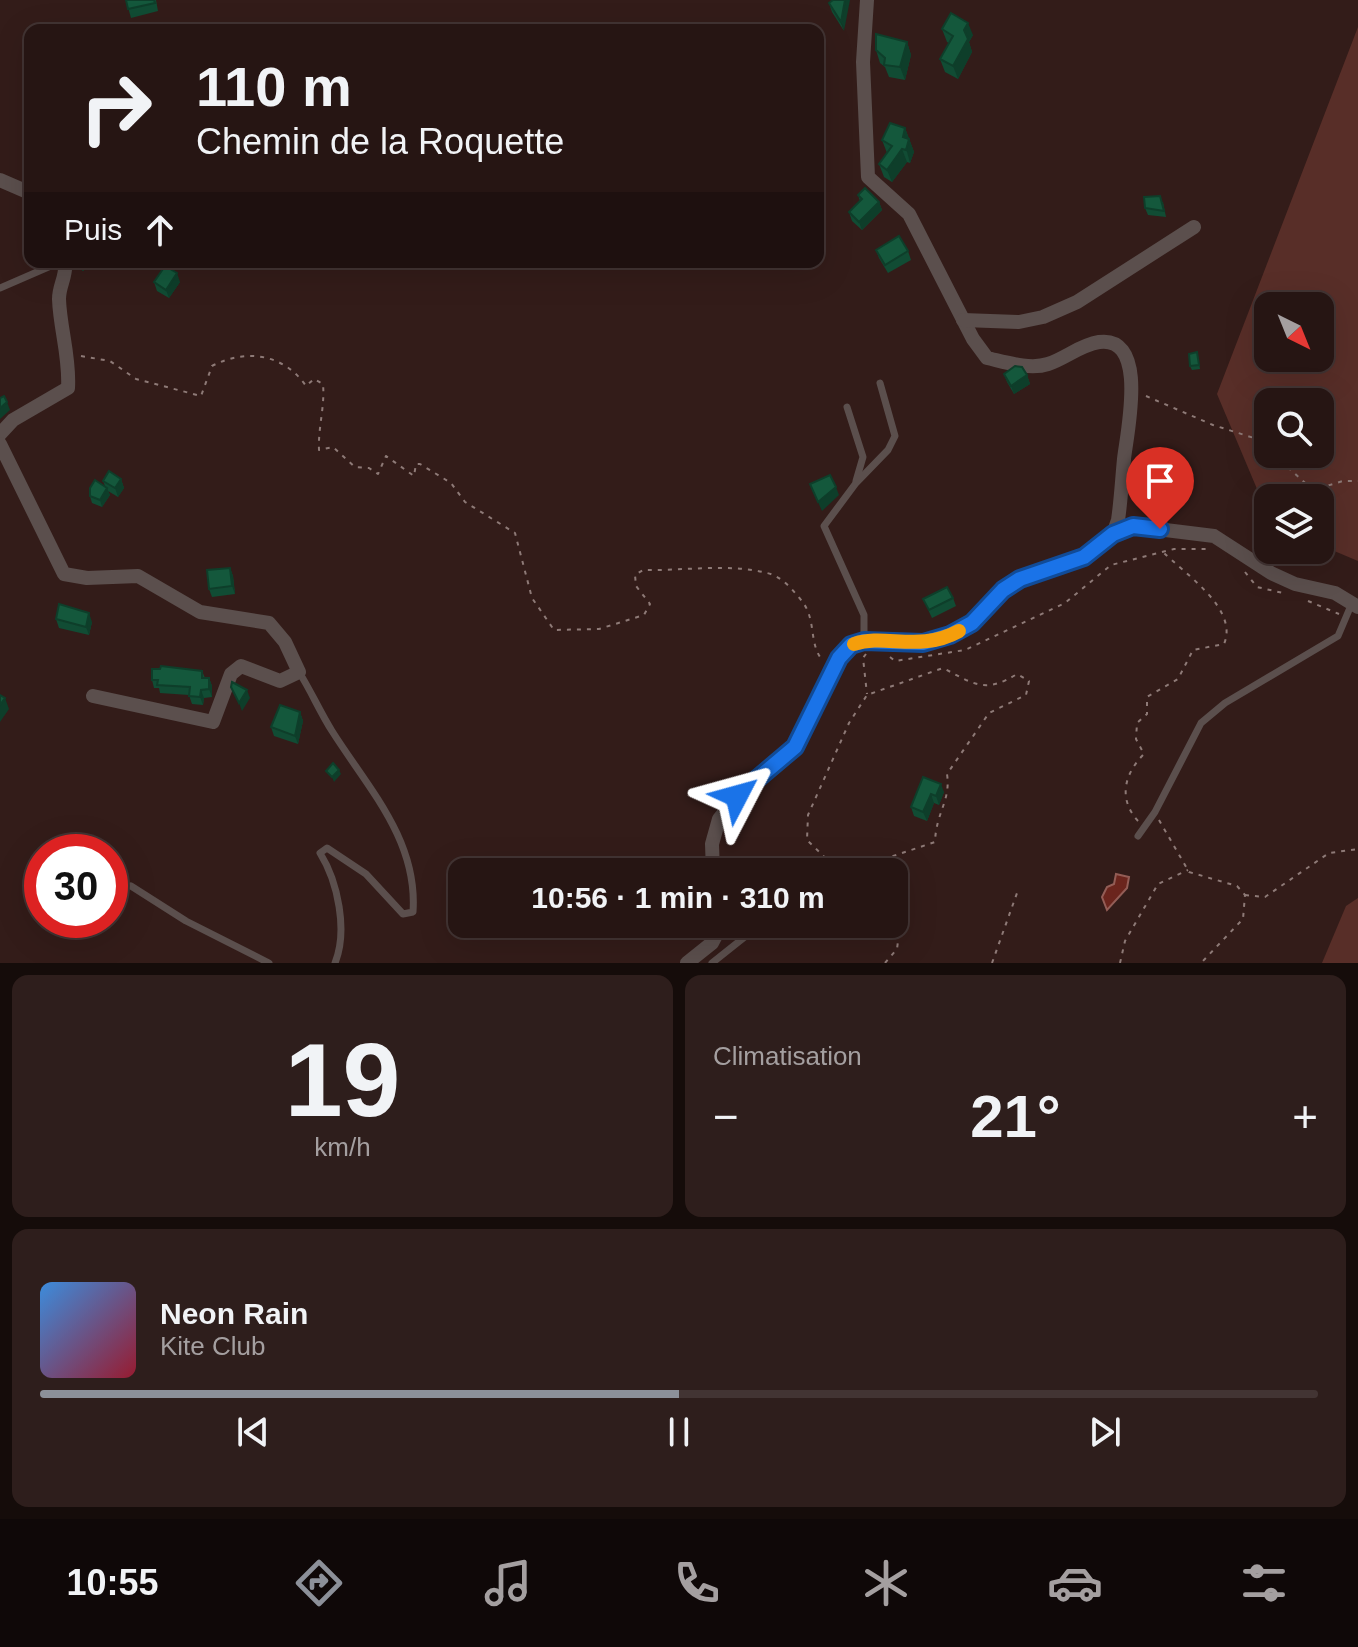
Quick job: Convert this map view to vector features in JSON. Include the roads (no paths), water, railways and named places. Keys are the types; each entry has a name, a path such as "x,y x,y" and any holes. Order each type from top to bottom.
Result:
{"street":[{"path":"867,0 863,62 868,177 909,214 926,241 963,320 987,358 1012,364 1046,364 1095,343 1114,343 1129,364 1132,390 1122,494 1113,534"},
{"path":"0,180 24,190"},
{"path":"963,320 1019,322 1043,317 1077,302 1194,227"},
{"path":"0,434 13,420 68,388 68,354 59,298 67,274 64,268"},
{"path":"0,444 64,574 87,578 138,576 200,612 269,623 285,642 299,672 280,681 241,666 231,674 213,722 93,696"},
{"path":"712,858 712,844 719,819 737,796 795,747 832,670 851,645 870,642 923,643 950,635 972,623 1003,590 1020,579 1084,557 1113,534 1133,526 1214,536 1271,573 1295,584 1335,593 1353,609"},
{"path":"687,963 715,938"}],"lane":[{"path":"0,288 48,268"},
{"path":"870,642 864,615 824,526 856,483 888,450 895,436 880,383"},
{"path":"847,407 863,457 856,483"},
{"path":"1138,836 1155,812 1201,723 1225,703 1338,636 1353,609"},
{"path":"299,672 331,730 390,816 415,885 413,912 403,914 366,874 327,848 320,853 336,894 340,924 335,963"},
{"path":"131,886 186,921 269,963"},
{"path":"712,963 743,938"}]}
